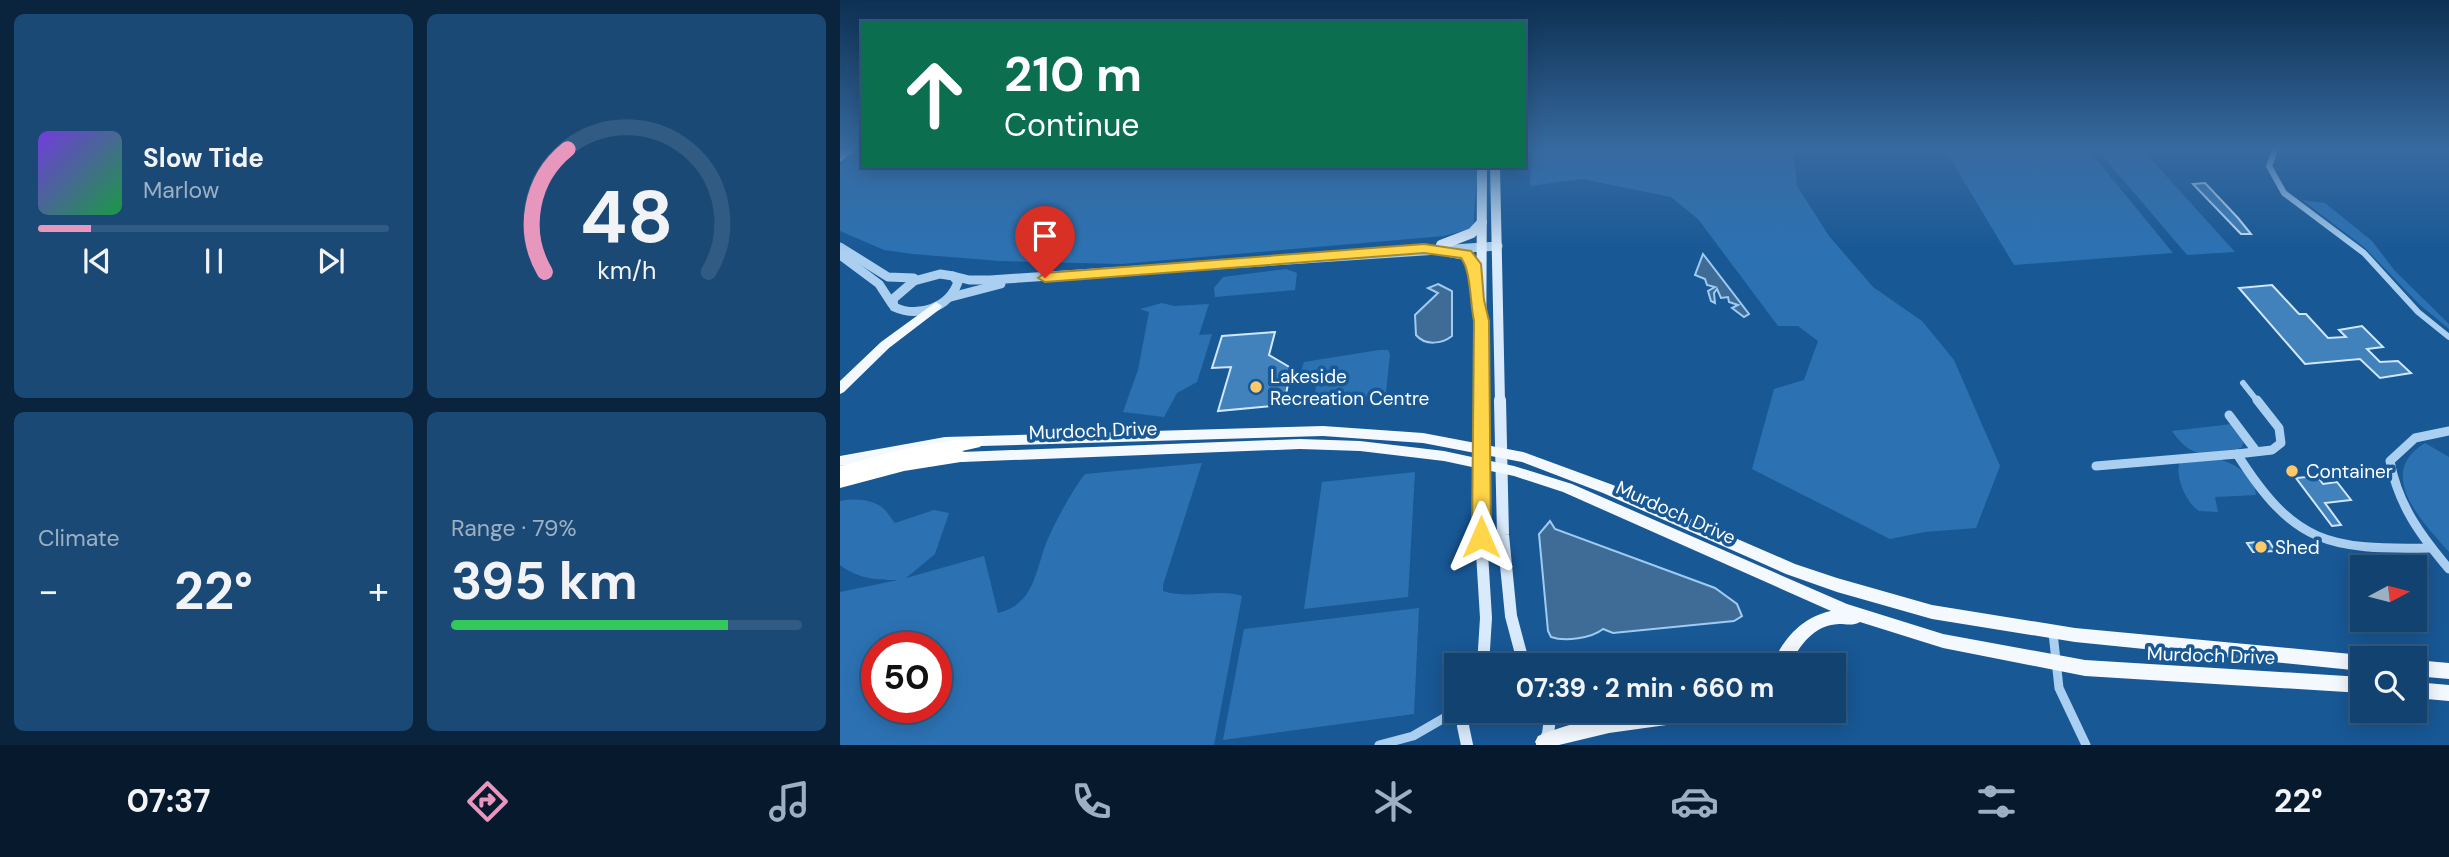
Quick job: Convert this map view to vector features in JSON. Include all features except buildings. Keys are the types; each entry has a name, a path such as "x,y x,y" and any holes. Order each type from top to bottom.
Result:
{"highway":[{"path":"840,472 908,454 975,443"},
{"path":"840,482 912,464 962,457"}],"main road":[{"path":"1482,183 1481,537 1486,618 1484,653"},
{"path":"1495,183 1503,535 1511,616 1521,653"},
{"path":"1440,247 1472,233 1482,222"},
{"path":"1440,247 1459,251 1473,261 1476,300 1482,321"},
{"path":"840,389 885,345 936,306"},
{"path":"1482,394 1489,384 1491,344 1499,345"},
{"name":"Murdoch Drive","path":"840,461 931,444 1323,431 1383,433 1444,441 1514,455 1598,485 1771,561 1837,585 1932,612 2053,633 2350,662"},
{"name":"Murdoch Drive","path":"962,457 1300,444 1379,447 1444,456 1514,471 1579,493 1872,620 1963,646 2058,664 2113,671 2350,684"},
{"path":"1788,653 1807,626 1822,619 1838,616 1872,620"},
{"path":"2427,669 2449,671"},
{"path":"2427,691 2449,693"},
{"path":"1464,723 1467,745"},
{"path":"1543,744 1551,723"},
{"path":"1543,744 1574,730 1605,723"}],"street":[{"path":"2278,183 2284,193 2364,253 2418,312 2449,337"},
{"path":"840,247 888,277 940,274 983,280 1497,243"},
{"path":"840,255 879,284 892,304 904,312 919,312 951,297 998,284 1060,275"},
{"path":"951,297 958,287 957,279 953,276"},
{"path":"892,304 901,289 924,277"},
{"path":"2096,466 2272,450 2281,443 2278,428 2243,383"},
{"path":"2229,415 2256,451"},
{"path":"2449,431 2434,432 2405,443 2390,461 2393,485 2400,501 2431,548 2449,569"},
{"path":"2237,454 2273,507 2296,526 2333,544 2357,548 2431,548"},
{"path":"2053,633 2059,688 2086,745"},
{"path":"1379,745 1413,736 1444,718"}],"shaded area":[{"path":"840,183 1477,183 1473,228 1444,236 1121,264 999,261 913,254 884,250 840,231"},
{"path":"1530,183 1554,183 1530,186"},
{"path":"1601,183 1797,183 1829,236 1873,287 1922,321 1954,360 2000,466 1976,528 1925,532 1890,539 1752,469 1774,389 1804,380 1818,341 1798,326 1778,326 1698,219 1671,197"},
{"path":"1965,183 2115,183 2173,253 2014,265"},
{"path":"2126,183 2172,183 2235,252 2187,255"},
{"path":"2302,200 2325,203 2372,241 2395,271 2449,324 2449,329 2419,304 2364,247"},
{"path":"1703,254 1749,314 1744,317 1732,308 1738,305 1729,302 1728,297 1721,298 1717,289 1714,293 1715,303 1711,301 1708,291 1715,287 1707,285 1705,279 1695,275"},
{"path":"1286,269 1297,273 1295,290 1215,297 1214,288 1223,277"},
{"path":"1438,284 1452,291 1452,336 1439,342 1424,341 1416,335 1415,315 1438,293 1428,288"},
{"path":"1162,303 1174,306 1209,304 1199,335 1212,334 1197,382 1177,393 1164,417 1123,412 1138,370 1149,312 1140,309"},
{"path":"1388,350 1390,354 1386,392 1383,394 1312,406 1317,382 1297,384 1304,362"},
{"path":"2232,424 2244,442 2241,448 2219,453 2194,451 2172,431"},
{"path":"2425,443 2449,457 2449,552 2417,513 2403,483 2404,469 2410,455"},
{"path":"2218,459 2243,471 2252,482 2256,495 2215,497 2218,512 2199,511 2183,490 2179,464 2182,461"},
{"path":"1202,463 1163,591 1242,596 1214,745 840,745 840,592 898,580 868,578 840,565 840,501 857,500 880,506 895,523 934,510 949,513 935,554 906,578 984,556 998,613 1010,609 1027,594 1054,525 1085,474"},
{"path":"1415,472 1408,597 1304,609 1322,482"},
{"path":"1550,521 1555,529 1715,588 1737,604 1742,616 1734,621 1613,633 1603,629 1578,638 1551,637 1548,631 1539,534"},
{"path":"1419,608 1414,714 1223,740 1244,629"}],"place":[{"name":"Lakeside Recreation Centre","path":"1256,387"},
{"name":"Container","path":"2292,471"},
{"name":"Shed","path":"2261,547"}],"route":[{"path":"1045,278 1424,249 1459,251 1466,254 1474,264 1476,300 1482,321 1481,537"}]}
